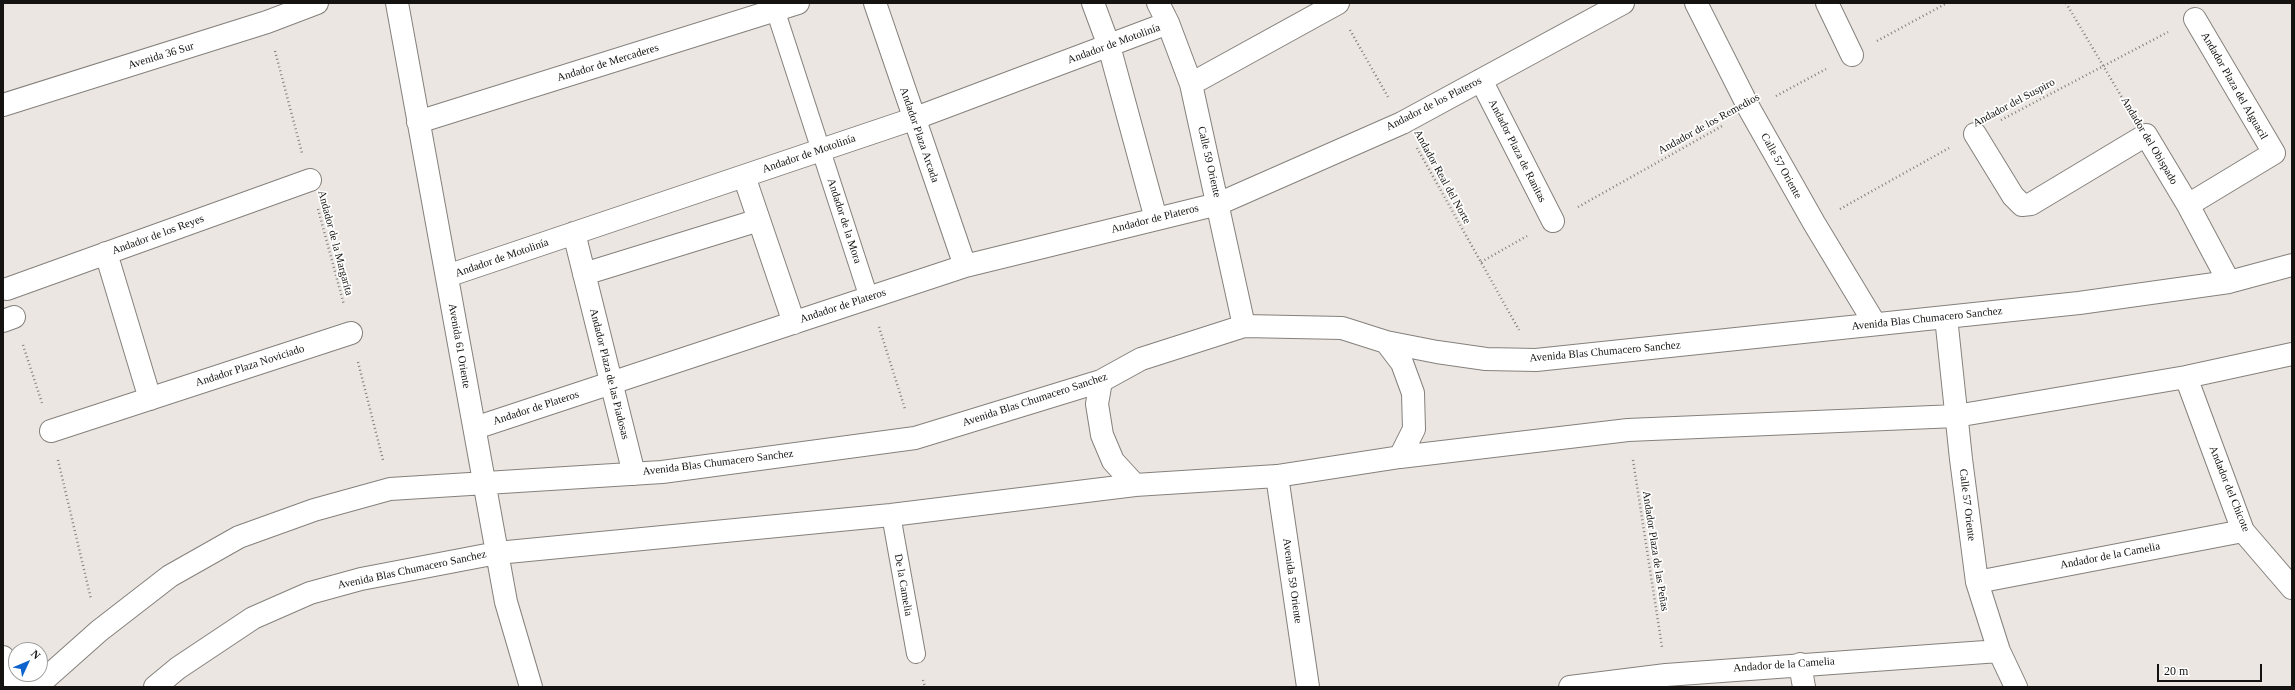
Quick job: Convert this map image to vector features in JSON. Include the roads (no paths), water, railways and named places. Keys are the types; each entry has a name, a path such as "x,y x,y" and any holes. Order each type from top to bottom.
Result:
{"street":[{"name":"Avenida 36 Sur","path":"3,105 267,22 317,3"},
{"name":"Avenida 61 Oriente","path":"397,3 506,602 531,687"},
{"name":"Andador de Mercaderes","path":"418,122 775,6 798,3"},
{"name":"Andador Plaza Arcada","path":"875,3 913,119 965,266"},
{"path":"1093,3 1109,46 1156,219"},
{"name":"Calle 59 Oriente","path":"1158,3 1168,24 1191,84 1244,326"},
{"name":"Andador de los Plateros","path":"1218,204 1402,123 1623,3"},
{"name":"Calle 57 Oriente","path":"1696,3 1750,110 1814,223 1875,324"},
{"path":"1827,3 1852,55"},
{"path":"1191,84 1337,4"},
{"name":"Andador Plaza del Alguacil","path":"2188,205 2274,153 2195,18"},
{"name":"Andador de Motolinía","path":"446,276 913,119 1168,24"},
{"name":"Andador Plaza de Ranitas","path":"1481,80 1553,221"},
{"name":"Andador del Obispado","path":"1975,134 2014,196 2022,205 2031,204 2146,135 2188,205 2229,282"},
{"path":"744,176 794,323"},
{"name":"Andador de los Reyes","path":"7,289 310,180"},
{"name":"Andador de Plateros","path":"475,428 965,266 1218,204"},
{"path":"584,274 759,220"},
{"name":"Andador Plaza de las Piadosas","path":"574,233 610,383 634,474"},
{"path":"106,253 150,399"},
{"name":"Avenida Blas Chumacero Sanchez","path":"36,687 99,631 170,576 240,537 314,510 390,489 662,472 915,438 1101,381 1141,359 1244,326 1342,328 1386,342 1486,359 1536,360 2079,303 2229,282 2292,265"},
{"name":"Calle 57 Oriente","path":"1946,317 1956,416 1977,582 1999,651 2016,687"},
{"name":"Andador Plaza Noviciado","path":"51,431 351,333"},
{"path":"1386,342 1402,363 1413,393 1414,429 1400,457"},
{"name":"Avenida Blas Chumacero Sanchez","path":"155,687 178,668 253,618 310,593 361,579 497,553 891,515 1135,485 1277,476 1400,457 1628,430 1956,416 2186,377 2292,354"},
{"name":"Andador del Chicote","path":"2186,377 2243,531 2292,588"},
{"path":"1101,381 1097,404 1102,435 1113,461 1135,485"},
{"name":"Avenida 59 Oriente","path":"1277,476 1308,687"},
{"name":"Andador de la Camelia","path":"1977,582 2243,531"},
{"name":"Andador de la Camelia","path":"1570,687 1666,675 1800,664 1999,651"},
{"path":"3,657 18,687"},
{"path":"1800,664 1804,687"}],"lane":[{"name":"Andador de la Mora","path":"775,6 869,298"},
{"name":"De la Camelia","path":"891,515 916,654"}]}
